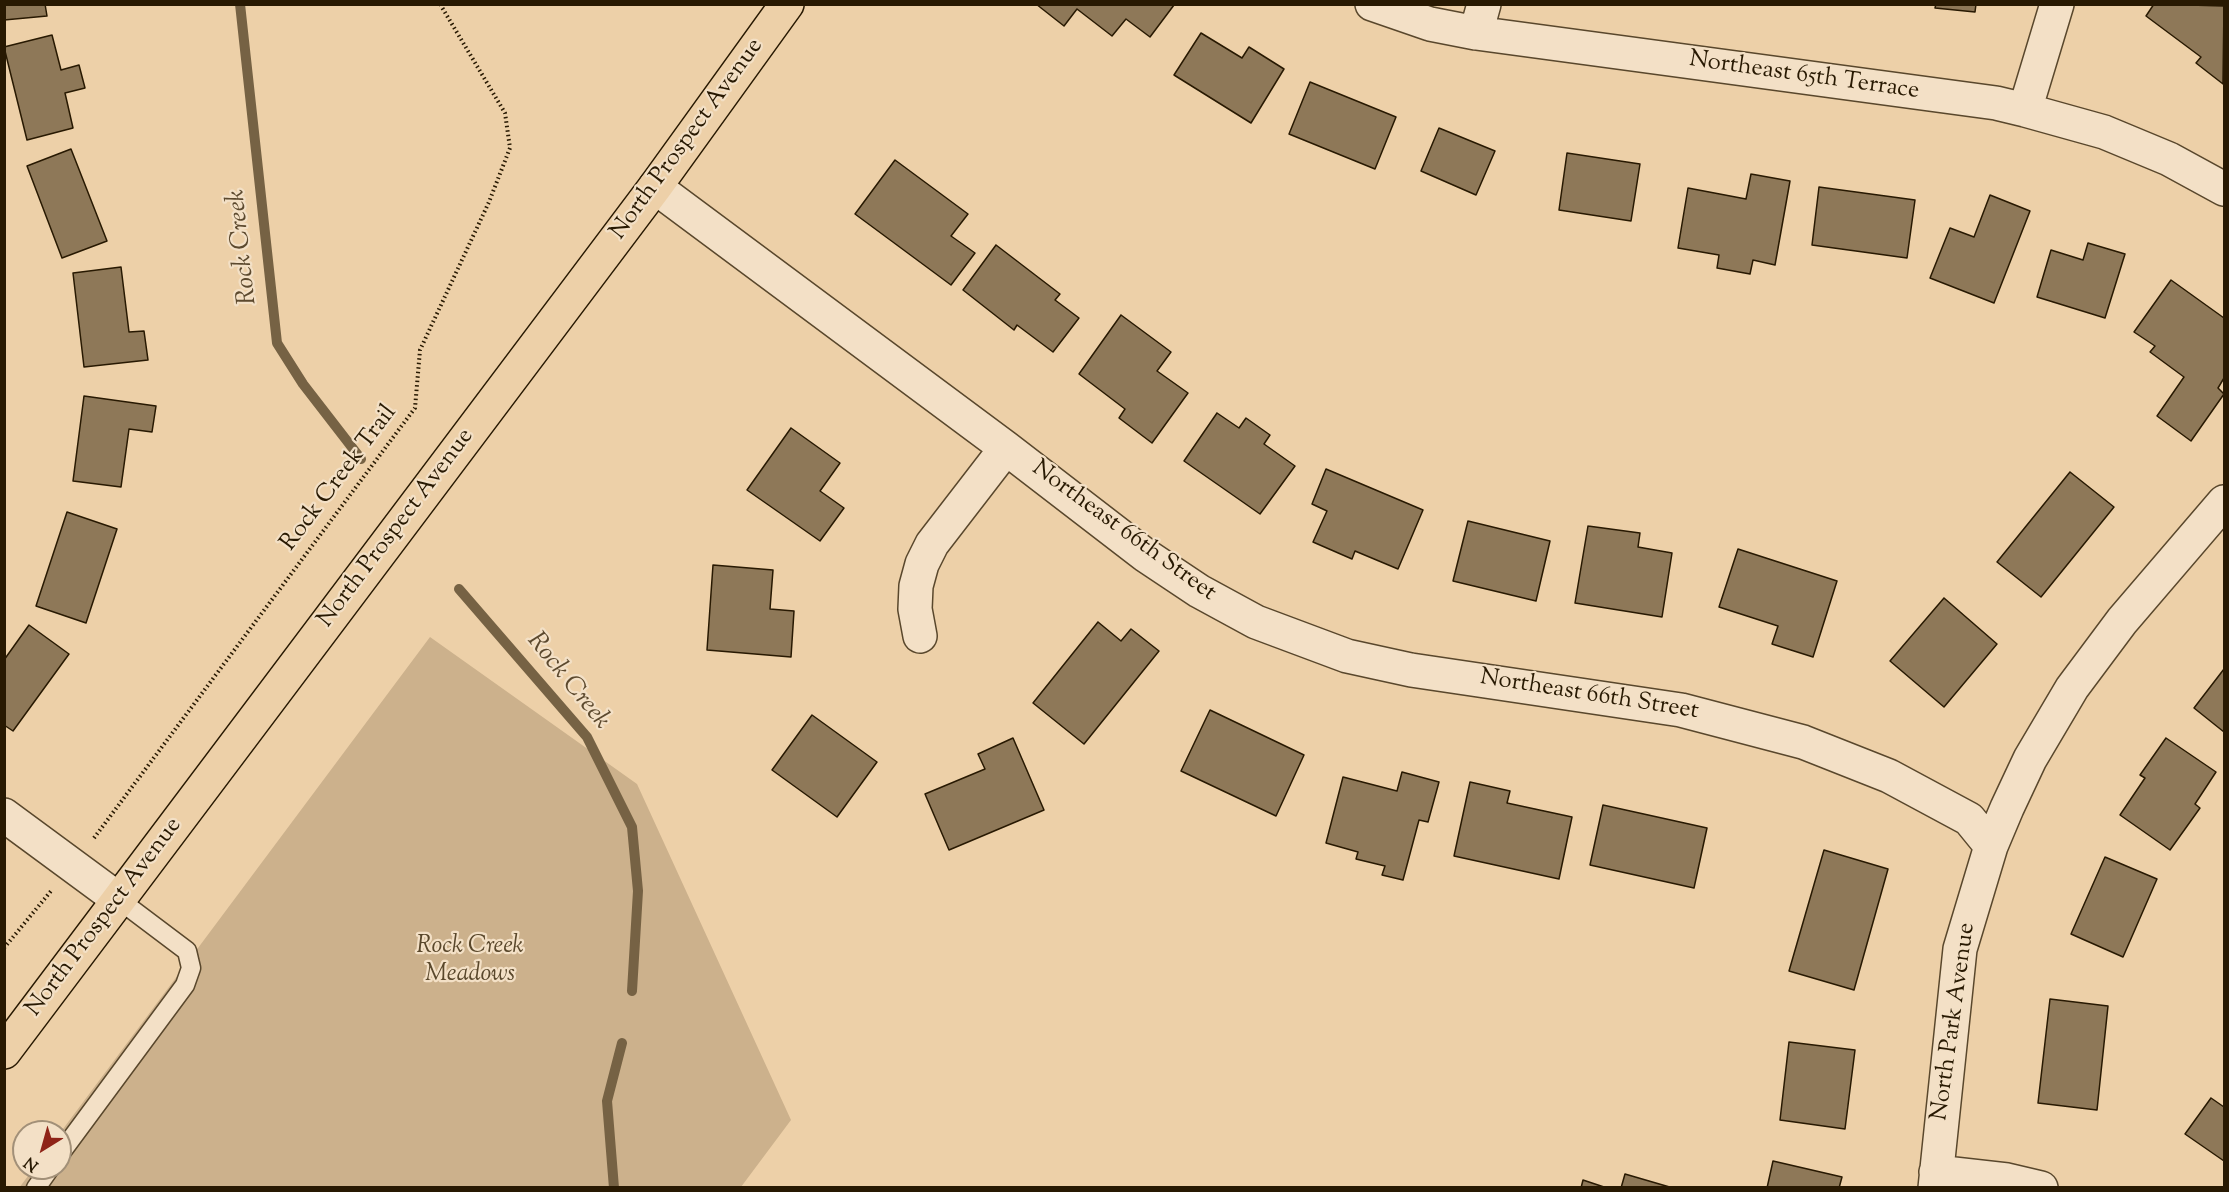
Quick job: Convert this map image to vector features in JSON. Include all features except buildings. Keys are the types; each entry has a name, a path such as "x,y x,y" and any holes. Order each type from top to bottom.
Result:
{"main road":[{"name":"North Prospect Avenue","path":"4,1052 655,187 787,4"}],"street":[{"name":"Northeast 65th Terrace","path":"1372,4 1430,24 1480,19 1996,103 2104,132 2169,159 2224,189"},
{"path":"2025,110 2057,4"},
{"name":"Northeast 66th Street","path":"655,187 1006,448 1145,555 1199,591 1256,622 1347,656 1411,670 1681,710 1803,742 1889,776 1970,819 1991,846"},
{"path":"920,636 915,609 916,586 922,564 933,544 1006,448"},
{"name":"North Park Avenue","path":"1935,1180 1960,949 1991,846 2030,759 2072,688 2121,621 2224,502"},
{"path":"4,815 118,899"},
{"path":"1935,1180 2007,1180 2041,1188"}],"lane":[{"path":"72,1138 185,985 191,968 187,951 118,899"}],"path":[{"name":"Rock Creek Trail","path":"4,948 41,899 72,867 415,408 420,350 489,202 510,148 505,113 440,4"}],"green space":[{"name":"Rock Creek Meadows","path":"430,637 637,784 791,1120 741,1187 19,1188 25,1180 72,1180 72,1120 70,1120"}],"waterway":[{"name":"Rock Creek","path":"240,4 277,343 303,384 361,459"},
{"name":"Rock Creek","path":"459,589 587,737 632,827 638,891 632,991"},
{"name":"Rock Creek","path":"614,1188 607,1101 622,1043"}]}
